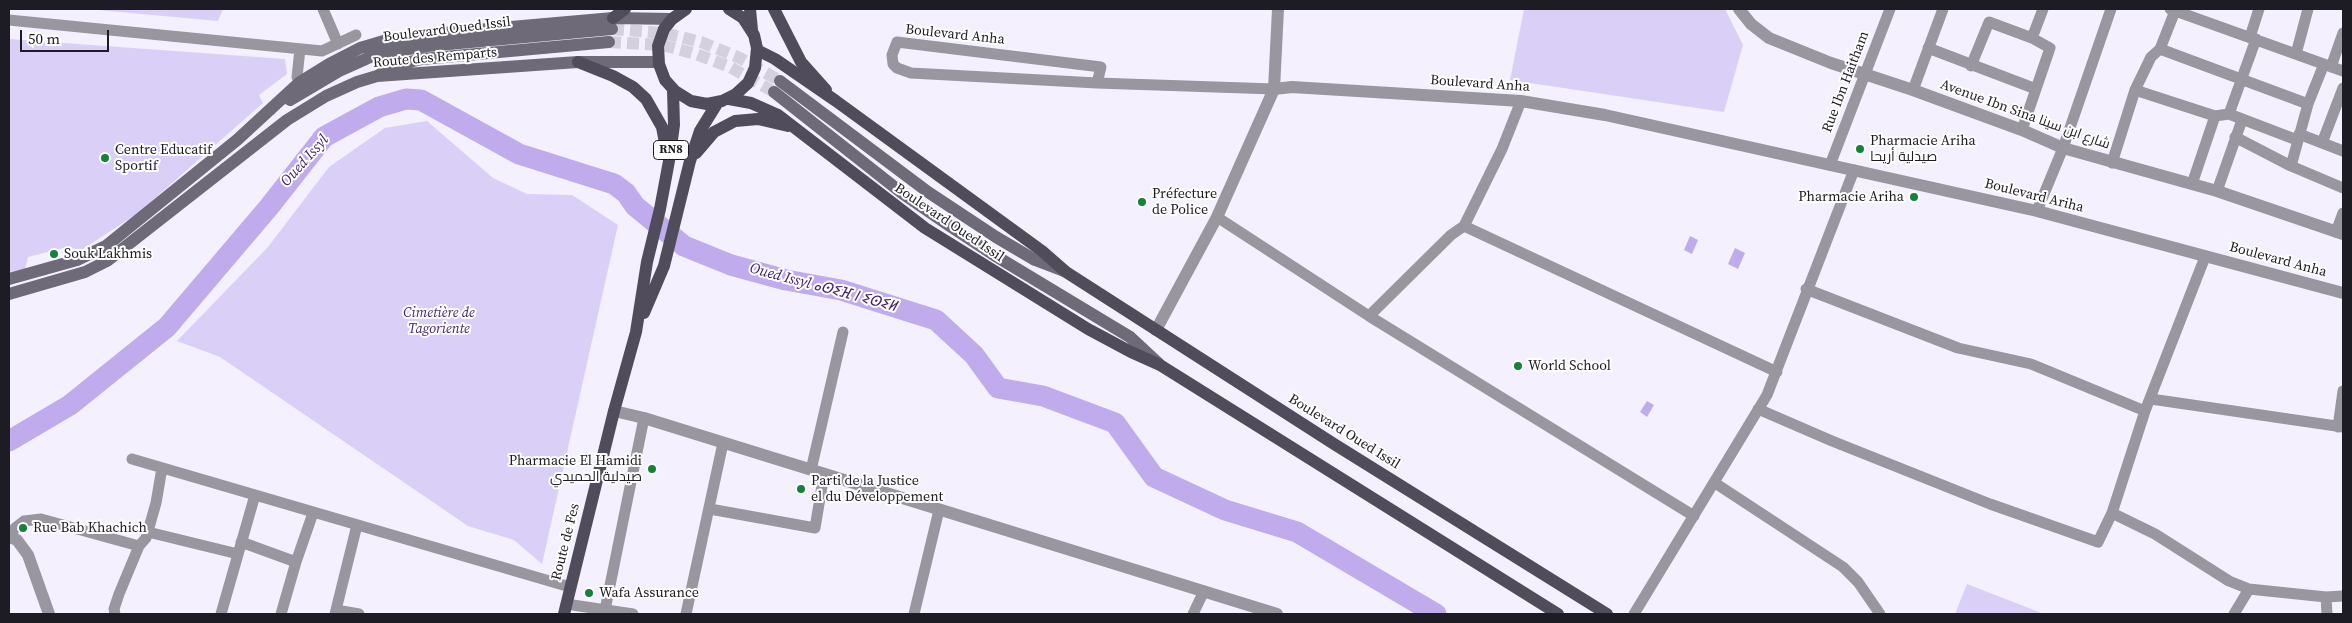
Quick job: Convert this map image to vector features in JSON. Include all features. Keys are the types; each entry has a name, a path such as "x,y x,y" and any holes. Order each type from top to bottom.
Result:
{"main road":[{"path":"611,30 625,9"},
{"name":"RN8","path":"729,9 743,18 753,33"},
{"name":"RN8","path":"724,100 742,89 751,78 756,64 757,50 750,9"},
{"path":"774,9 801,62 836,101"},
{"path":"658,62 660,38 679,13"},
{"name":"Route des Remparts","path":"9,279 77,260 106,246 271,111 300,82 348,53 387,40 611,30 679,13"},
{"name":"Boulevard Oued Issil","path":"377,76 397,65 422,59 611,30"},
{"name":"Boulevard Oued Issil","path":"271,111 339,71 377,54 427,46 611,30"},
{"name":"Boulevard Oued Issil","path":"757,50 775,59 836,101 1042,250 1066,272 1607,614"},
{"path":"578,62 613,76 633,87 646,99 662,127 669,161"},
{"name":"Route des Remparts","path":"9,294 85,272 107,261 287,120 326,96 377,76 578,62 658,62"},
{"name":"RN8","path":"658,62 664,78 673,90"},
{"name":"Boulevard Oued Issil","path":"1066,272 1035,260 996,238 777,87 895,187 939,219 1130,338 1160,365"},
{"name":"Boulevard Oued Issil","path":"673,90 695,102 724,100 765,108 795,128 926,228 1088,329 1160,365 1558,614"},
{"name":"Route de Fes","path":"565,609 614,411 636,332 647,262 669,161 674,125 673,90"},
{"name":"Route de Fes","path":"636,332 664,266 690,161 700,131 724,100"},
{"path":"690,161 714,132 735,121 758,118 795,128"}],"street":[{"path":"323,9 338,44"},
{"path":"1156,330 1217,217 1274,89 1278,9"},
{"name":"Avenue Ibn Sina شارع ابن سينا","path":"1739,9 1750,24 1769,38 1864,74 2022,130 2063,148 2192,184 2340,233"},
{"name":"Rue Ibn Haitham","path":"1830,166 1890,9"},
{"path":"1913,90 1943,9"},
{"path":"2032,38 2043,9"},
{"path":"2037,212 2063,148 2110,9"},
{"path":"2228,114 2241,80 2259,9"},
{"path":"2296,54 2308,9"},
{"path":"2112,163 2135,90 2151,57 2160,49 2173,10 2201,14 2253,38 2343,71"},
{"path":"9,20 322,52 356,35"},
{"path":"1971,66 1989,22 2032,38 2050,48 2022,130"},
{"path":"2291,166 2308,104 2343,33"},
{"name":"Boulevard Anha","path":"1097,83 1101,67 898,42 892,55 897,68 911,73 1097,83 1274,89 1292,87 1521,101 1605,115 1854,170"},
{"path":"1928,48 1971,66 2036,89"},
{"path":"300,49 297,77 300,82"},
{"path":"2160,49 2308,104"},
{"path":"2322,143 2340,105 2343,88"},
{"path":"2135,90 2216,116 2228,114 2343,151"},
{"path":"1369,316 1451,235 1464,226 1502,149 1521,101"},
{"path":"2192,184 2216,116"},
{"path":"2217,192 2242,120"},
{"path":"2235,137 2291,166 2343,188"},
{"path":"1634,614 1715,483 1777,372 1806,289 1854,170"},
{"name":"Boulevard Ariha","path":"1854,170 2037,212 2205,257"},
{"path":"2340,233 2343,213"},
{"path":"1217,217 1369,316 1694,516"},
{"path":"1464,226 1777,372"},
{"path":"1758,409 1832,441 1990,504 2098,542 2112,513 2145,411 2205,257"},
{"name":"Boulevard Anha","path":"2205,257 2343,293"},
{"path":"1806,289 1958,348 2030,364 2145,411"},
{"path":"811,470 842,332"},
{"path":"2151,399 2341,427 2343,391"},
{"path":"614,411 644,418 1277,614"},
{"path":"605,610 644,418"},
{"path":"686,614 723,443"},
{"path":"132,459 570,587"},
{"path":"115,614 116,603 139,546 148,532 162,468"},
{"path":"710,509 815,528 824,474"},
{"path":"1715,483 1843,567 1858,582 1880,614"},
{"path":"221,614 255,496"},
{"path":"914,614 939,510"},
{"path":"281,614 313,512"},
{"path":"2112,513 2155,534 2229,581 2249,589 2326,597 2343,596"},
{"path":"49,614 28,555 17,540 9,537 24,520 41,519 139,546"},
{"path":"357,525 335,612 359,614"},
{"path":"148,532 239,548 296,562"},
{"path":"2234,614 2249,589"},
{"path":"1193,614 1204,591"},
{"path":"2326,597 2327,614"},
{"path":"565,609 605,610 632,614"}],"green space":[{"path":"87,9 223,9 218,21"},
{"path":"1524,9 1725,9 1743,45 1724,112 1510,80"},
{"name":"Centre Educatif Sportif","path":"9,39 285,59 287,74 259,95 263,103 138,213 83,249 63,248 28,257 25,269 9,272"},
{"name":"Cimetière de Tagoriente","path":"427,121 493,178 527,194 572,195 618,225 542,564 514,540 468,526 220,357 177,341 268,247 329,167 385,128"},
{"path":"1967,584 2044,614 1955,614"}],"shaded area":[{"path":"1690,236 1698,240 1692,254 1684,250"},
{"path":"1735,248 1745,253 1738,269 1728,264"},
{"path":"1647,401 1654,405 1647,417 1640,412"}],"waterway":[{"name":"Oued Issyl","path":"9,441 70,405 167,327 269,207 324,137 379,107 406,99 421,100 519,154 614,184 626,193 635,206 684,246 731,265 786,280 841,290 936,320 974,355 998,388 1043,396 1115,423 1154,477 1225,510 1297,532 1436,614"}],"tunnel":[{"path":"612,29 664,33 701,42 740,58 780,81"},
{"path":"609,42 662,45 696,54 730,67 774,92"}],"place":[{"name":"Pharmacie Ariha صيدلية أريحا","path":"1860,149"},
{"name":"Centre Educatif Sportif","path":"105,158"},
{"name":"Pharmacie Ariha","path":"1914,197"},
{"name":"Préfecture de Police","path":"1142,202"},
{"name":"Souk Lakhmis","path":"54,254"},
{"name":"World School","path":"1518,366"},
{"name":"Pharmacie El Hamidi صيدلية الحميدي","path":"652,469"},
{"name":"Parti de la Justice el du Développement","path":"801,489"},
{"name":"Rue Bab Khachich","path":"23,528"},
{"name":"Wafa Assurance","path":"589,593"}],"water label":[{"name":"Oued Issyl ⴰⵙⵉⴼ ⵏ ⵉⵙⵉⵍ","path":"823,288"}]}
